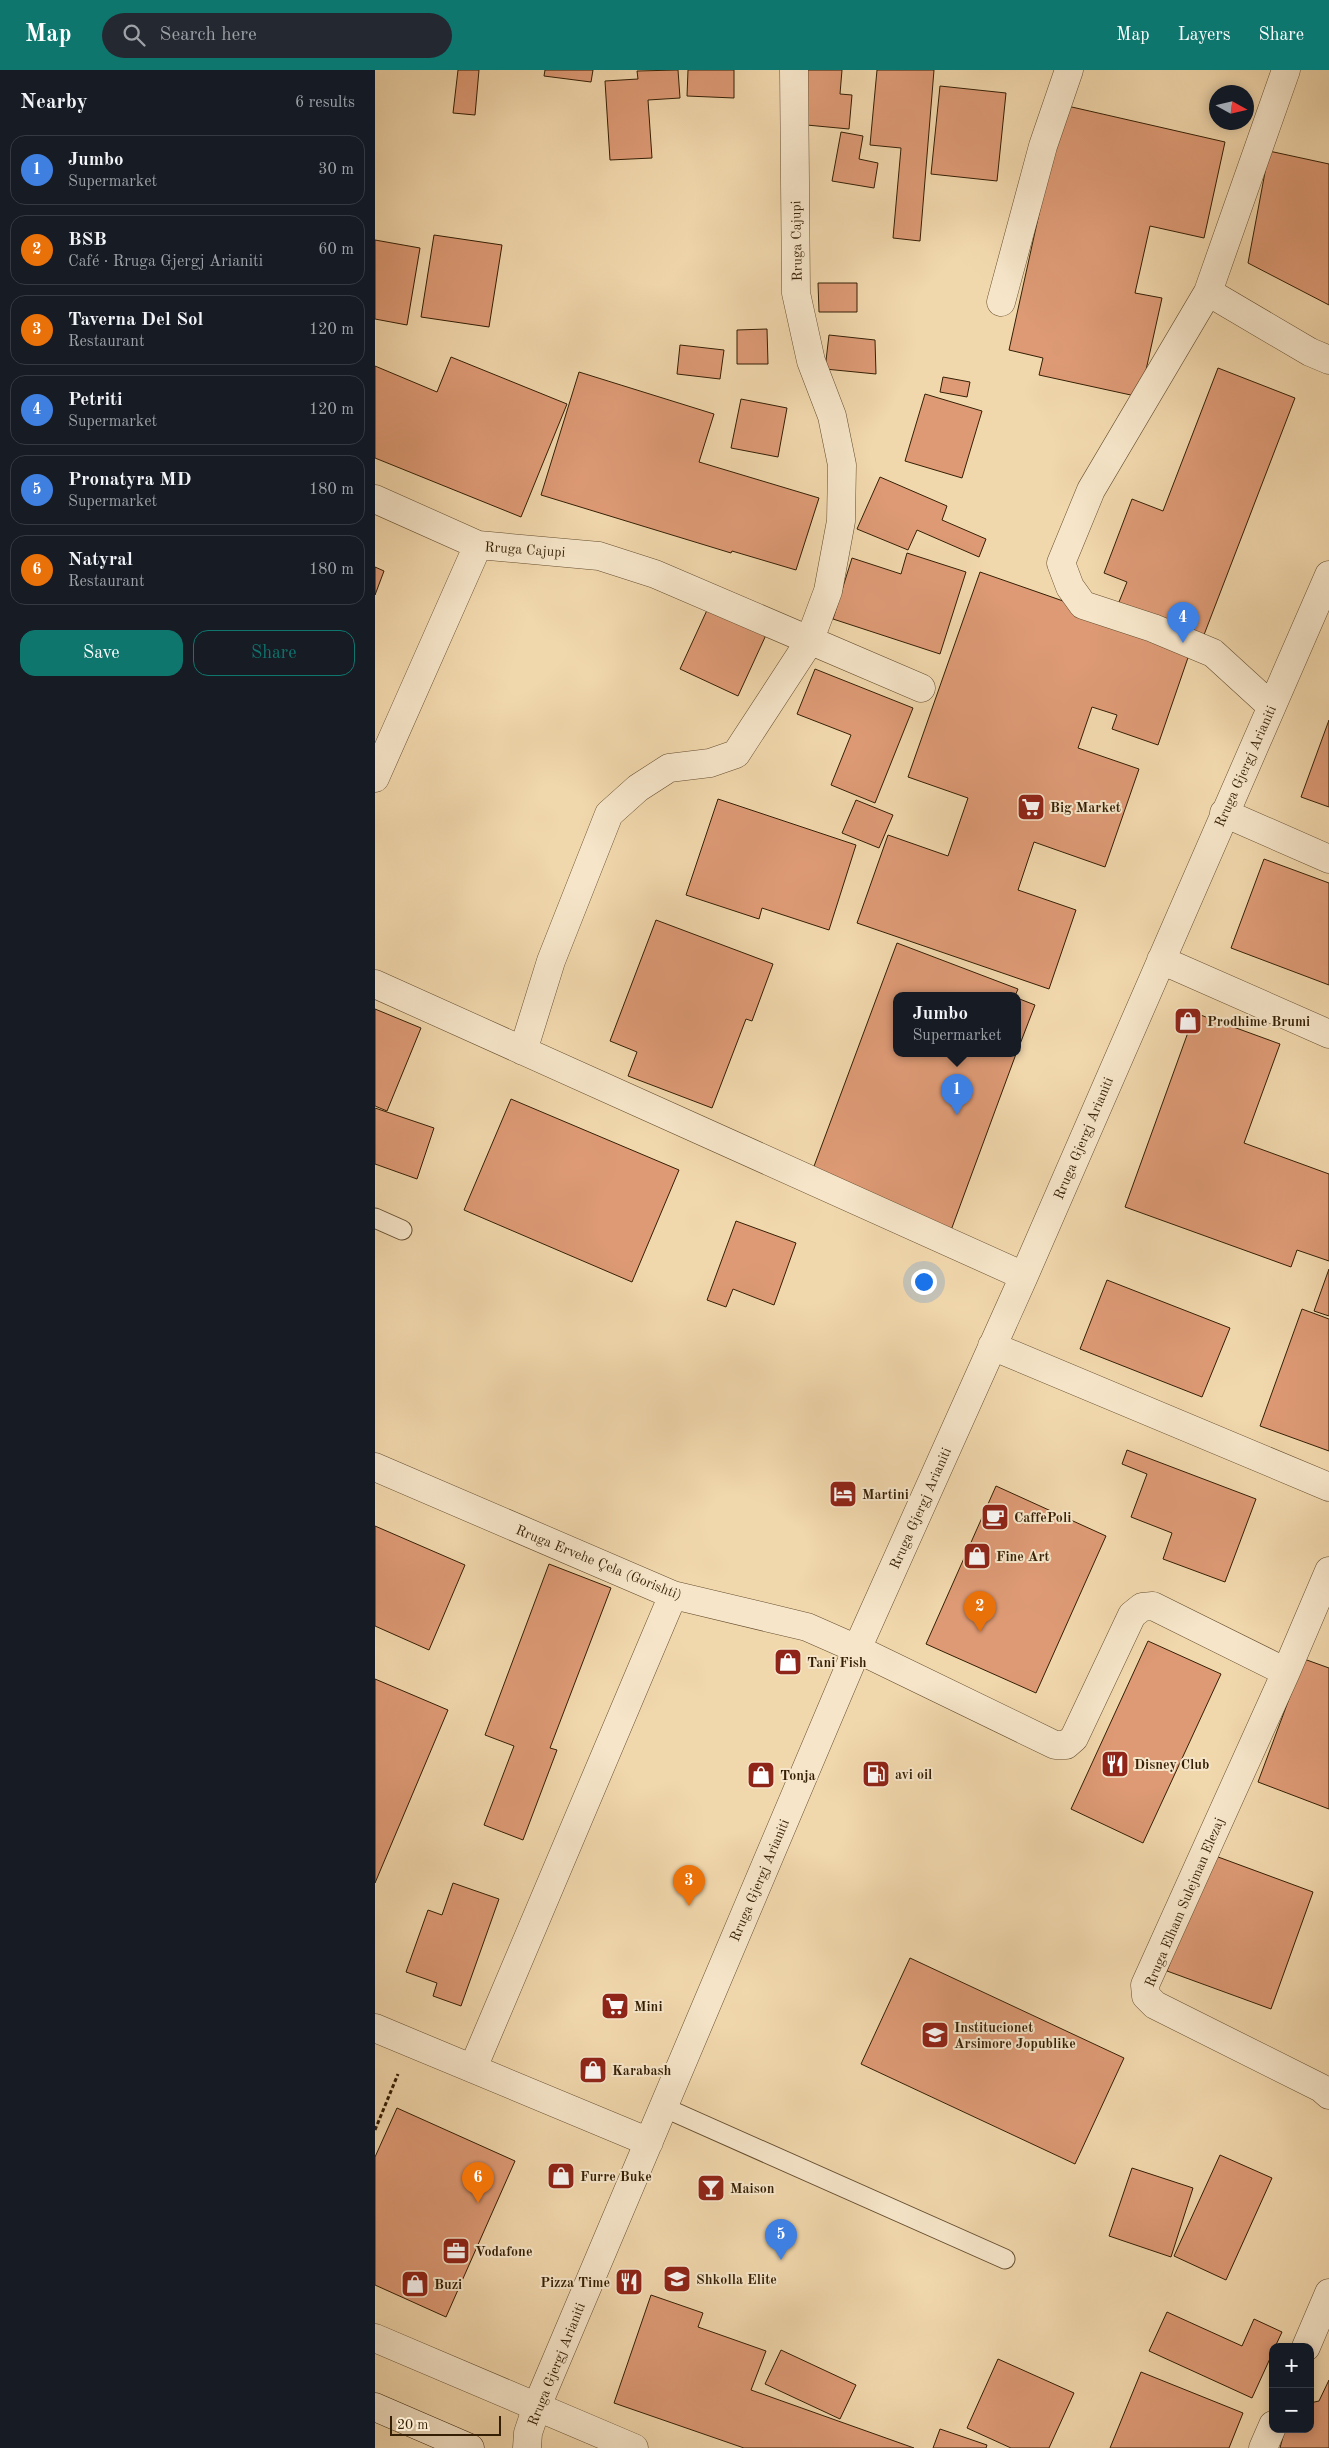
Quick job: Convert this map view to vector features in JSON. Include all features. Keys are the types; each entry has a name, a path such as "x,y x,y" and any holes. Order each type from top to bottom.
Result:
{"street":[{"name":"Rruga Cajupi","path":"523,1051 551,961 609,814 638,788 669,768 710,763 736,754 809,642 828,591 841,521 842,465 832,416 811,361 796,293 794,70"},
{"path":"1001,302 1043,146 1069,70"},
{"path":"1271,706 1213,652 1153,628 1083,605 1070,586 1061,563 1091,490 1208,292 1285,70"},
{"path":"1208,292 1310,352 1329,360"},
{"path":"375,499 478,544"},
{"name":"Rruga Cajupi","path":"375,778 478,544 599,556 655,574 809,642 921,688"},
{"name":"Rruga Gjergj Arianiti","path":"527,2448 528,2433 537,2406 857,1649 1023,1276 1329,575"},
{"path":"1224,813 1329,859"},
{"path":"1161,960 1329,1034"},
{"path":"375,984 1023,1276"},
{"path":"992,1346 1329,1487"},
{"name":"Rruga Ervehe Çela (Gorishti)","path":"375,1467 673,1595 807,1627 857,1649 1055,1745 1066,1745 1074,1738 1132,1615 1142,1607 1153,1606 1286,1672"},
{"path":"1286,1672 1329,1572"},
{"path":"473,2068 673,1595"},
{"name":"Rruga Elham Sulejman Elezaj","path":"1286,1672 1145,1985 1146,1996 1155,2005 1321,2088 1329,2095"},
{"path":"375,2028 649,2142"},
{"path":"1308,2343 1329,2293"},
{"path":"375,2338 634,2448"},
{"path":"375,2407 470,2448"},
{"path":"1263,2448 1269,2433"}],"lane":[{"path":"375,1218 402,1230"},
{"path":"663,2107 1005,2258"}],"path":[{"path":"375,2130 411,2043"}],"building":[{"path":"458,70 479,70 475,115 453,113"},
{"path":"545,70 593,70 591,82 544,76"},
{"path":"678,70 680,98 648,100 652,158 610,160 605,81 638,79 637,71"},
{"path":"688,70 734,70 734,98 687,96"},
{"path":"801,70 842,70 840,94 852,95 849,129 796,124"},
{"path":"877,70 934,70 920,241 893,238 901,148 870,145"},
{"path":"940,86 1006,93 997,181 931,174"},
{"path":"1063,105 1225,142 1204,238 1150,226 1135,293 1162,298 1140,397 1039,375 1043,358 1009,350"},
{"path":"841,132 863,136 859,159 878,163 874,188 832,181"},
{"path":"1269,151 1329,164 1329,305 1248,263"},
{"path":"434,235 502,245 489,327 421,317"},
{"path":"375,240 420,248 407,325 375,319"},
{"path":"818,283 857,283 857,312 819,312"},
{"path":"767,329 768,364 737,364 737,330"},
{"path":"829,335 875,340 876,374 825,369"},
{"path":"680,345 724,350 720,379 677,374"},
{"path":"451,357 567,404 521,517 375,458 375,366 437,392"},
{"path":"1218,368 1295,398 1202,640 1117,607 1127,582 1104,573 1132,499 1163,511"},
{"path":"579,372 714,414 699,462 819,498 796,570 732,551 731,553 541,495"},
{"path":"943,377 970,382 967,397 940,392"},
{"path":"925,394 982,411 962,478 905,461"},
{"path":"741,399 787,408 778,457 731,448"},
{"path":"880,477 947,506 942,520 986,539 979,557 917,530 908,550 857,529"},
{"path":"907,553 966,572 940,654 833,619 852,558 901,574"},
{"path":"375,567 384,571 375,595"},
{"path":"980,572 1192,646 1158,745 1112,729 1117,715 1092,707 1078,748 1139,769 1105,867 1034,842 1018,890 1076,910 1049,989 857,923 888,835 948,856 968,798 908,777"},
{"path":"708,608 766,635 738,696 680,669"},
{"path":"815,669 913,708 875,803 831,785 851,735 797,714"},
{"path":"1329,720 1329,807 1301,797"},
{"path":"718,799 856,845 829,930 762,908 759,919 686,895"},
{"path":"856,800 893,815 879,848 842,833"},
{"path":"1264,859 1329,883 1329,985 1231,948"},
{"path":"656,920 773,964 752,1021 746,1019 712,1108 628,1076 637,1052 610,1041"},
{"path":"897,943 1018,989 1017,992 893,992 893,1057 1015,1057 950,1233 810,1177"},
{"path":"1021,1000 1035,1005 1021,1042"},
{"path":"375,1009 421,1028 387,1111 375,1106"},
{"path":"1195,1013 1280,1044 1244,1143 1329,1174 1329,1261 1297,1250 1291,1267 1125,1207"},
{"path":"511,1099 679,1170 632,1282 464,1210"},
{"path":"375,1108 434,1128 417,1179 375,1164"},
{"path":"736,1221 796,1243 774,1305 733,1289 726,1307 707,1300"},
{"path":"1329,1269 1329,1316 1314,1311"},
{"path":"1107,1280 1230,1328 1202,1397 1080,1349"},
{"path":"1302,1309 1329,1319 1329,1451 1260,1426"},
{"path":"1127,1450 1256,1499 1225,1582 1163,1559 1172,1533 1131,1517 1147,1474 1122,1464"},
{"path":"996,1486 1106,1536 1036,1693 926,1644"},
{"path":"375,1526 465,1565 429,1650 375,1626"},
{"path":"549,1564 611,1588 550,1748 557,1750 523,1840 484,1825 514,1746 485,1735"},
{"path":"1148,1641 1221,1674 1143,1843 1071,1809"},
{"path":"1304,1659 1329,1668 1329,1809 1258,1782"},
{"path":"375,1679 448,1710 375,1883"},
{"path":"1210,1854 1313,1892 1271,2009 1167,1971"},
{"path":"453,1883 499,1899 461,2006 433,1996 437,1983 406,1972 428,1910 442,1915"},
{"path":"910,1958 1124,2058 1075,2164 861,2064"},
{"path":"397,2108 515,2161 446,2317 375,2285 375,2157"},
{"path":"1220,2155 1272,2178 1226,2280 1174,2256"},
{"path":"1132,2168 1193,2188 1171,2257 1109,2236"},
{"path":"651,2295 703,2313 698,2327 766,2351 751,2390 914,2448 744,2448 614,2403"},
{"path":"1167,2312 1242,2346 1254,2319 1282,2332 1277,2343 1269,2343 1269,2361 1252,2398 1149,2351"},
{"path":"781,2350 856,2385 840,2419 765,2384"},
{"path":"998,2359 1074,2393 1049,2448 1011,2448 967,2428"},
{"path":"1141,2372 1243,2413 1229,2448 1110,2448"},
{"path":"1329,2380 1329,2448 1280,2448 1284,2433 1314,2433 1314,2402 1319,2401"},
{"path":"940,2429 987,2445 986,2448 933,2448"}],"place":[{"name":"Petriti","path":"1183,643"},
{"name":"Big Market","path":"1031,807"},
{"name":"Prodhime Brumi","path":"1188,1021"},
{"name":"Jumbo","path":"957,1115"},
{"name":"Martini","path":"843,1494"},
{"name":"CaffePoli","path":"995,1517"},
{"name":"Fine Art","path":"977,1556"},
{"name":"BSB","path":"980,1632"},
{"name":"Tani Fish","path":"788,1662"},
{"name":"Disney Club","path":"1115,1764"},
{"name":"avi oil","path":"876,1774"},
{"name":"Tonja","path":"761,1775"},
{"name":"Taverna Del Sol","path":"689,1906"},
{"name":"Mini","path":"615,2006"},
{"name":"Institucionet Arsimore Jopublike","path":"935,2035"},
{"name":"Karabash","path":"593,2070"},
{"name":"Furre Buke","path":"561,2176"},
{"name":"Maison","path":"711,2188"},
{"name":"Natyral","path":"478,2203"},
{"name":"Vodafone","path":"456,2251"},
{"name":"Pronatyra MD","path":"781,2260"},
{"name":"Shkolla Elite","path":"677,2279"},
{"name":"Pizza Time","path":"629,2282"},
{"name":"Buzi","path":"415,2284"}]}
